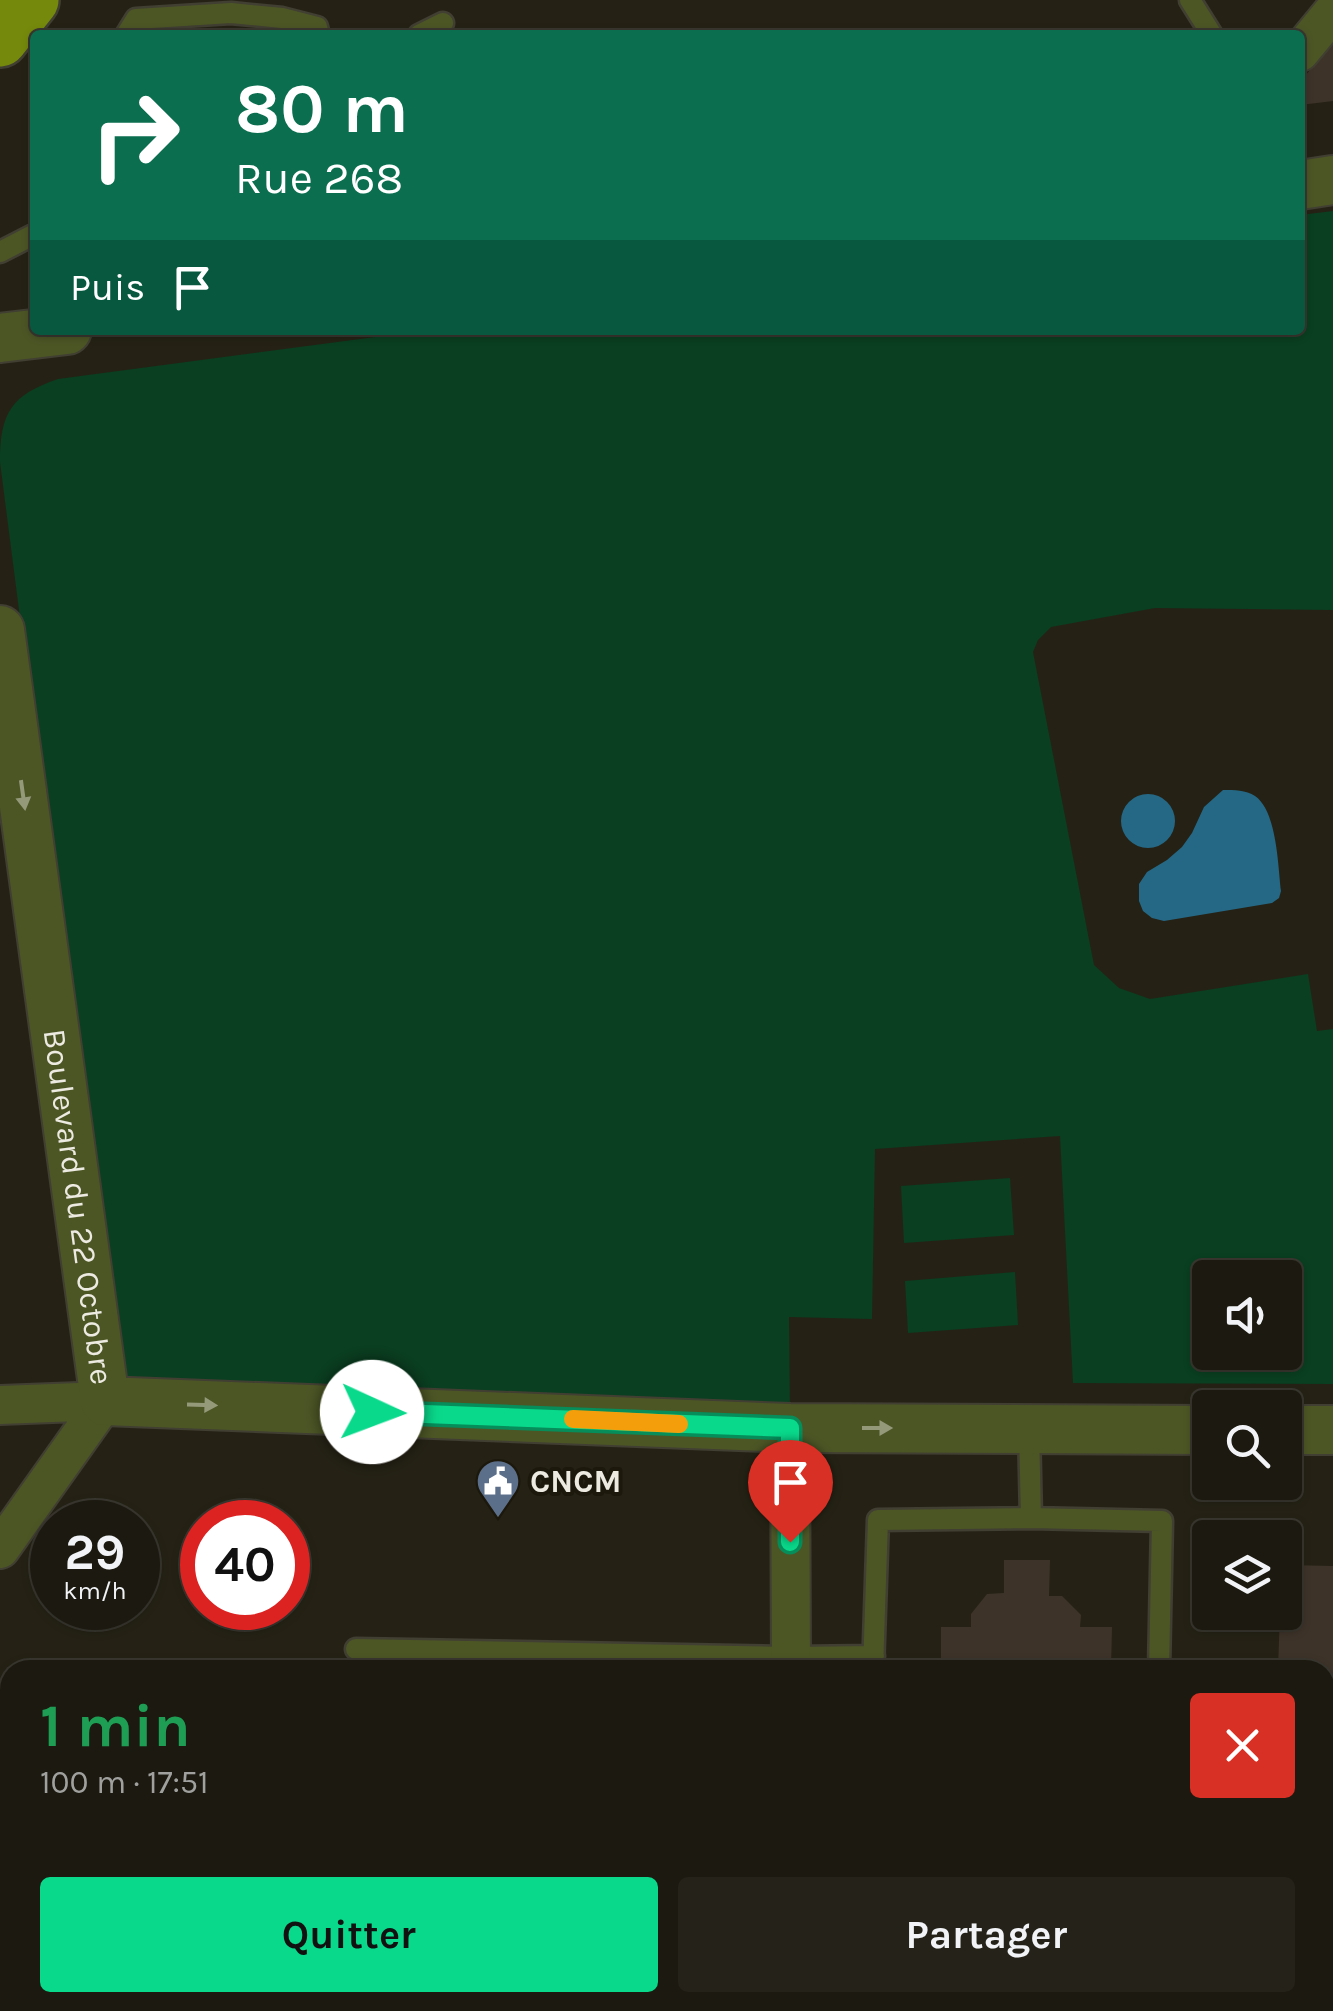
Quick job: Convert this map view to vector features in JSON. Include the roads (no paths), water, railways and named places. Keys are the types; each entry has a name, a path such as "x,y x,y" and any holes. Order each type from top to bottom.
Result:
{"main road":[{"path":"0,39 31,0"}],"street":[{"path":"1305,46 1333,12"},
{"path":"1305,184 1333,180"},
{"path":"0,338 30,334"},
{"name":"Boulevard du 22 Octobre","path":"0,630 105,1402 790,1428 1192,1430"},
{"path":"0,1405 105,1402"},
{"path":"0,1549 105,1402"},
{"path":"790,1428 791,1660"},
{"path":"1302,1430 1333,1430"}],"lane":[{"path":"1190,0 1209,30"},
{"path":"129,30 136,19 231,13 282,18 317,30"},
{"path":"429,30 443,23"},
{"path":"0,252 30,237"},
{"path":"1029,1429 1031,1518"},
{"path":"874,1660 878,1520 1031,1518 1162,1520 1158,1660"},
{"path":"356,1649 675,1660"}],"water":[{"path":"1223,790 1255,796 1268,814 1277,854 1279,898 1272,903 1164,921 1152,918 1139,901 1139,884 1147,872 1182,847 1204,807"},
{"path":"1148,794 1167,802 1175,821 1167,840 1148,848 1129,840 1121,821 1129,802"}],"place":[{"name":"CNCM","path":"498,1519"}]}
